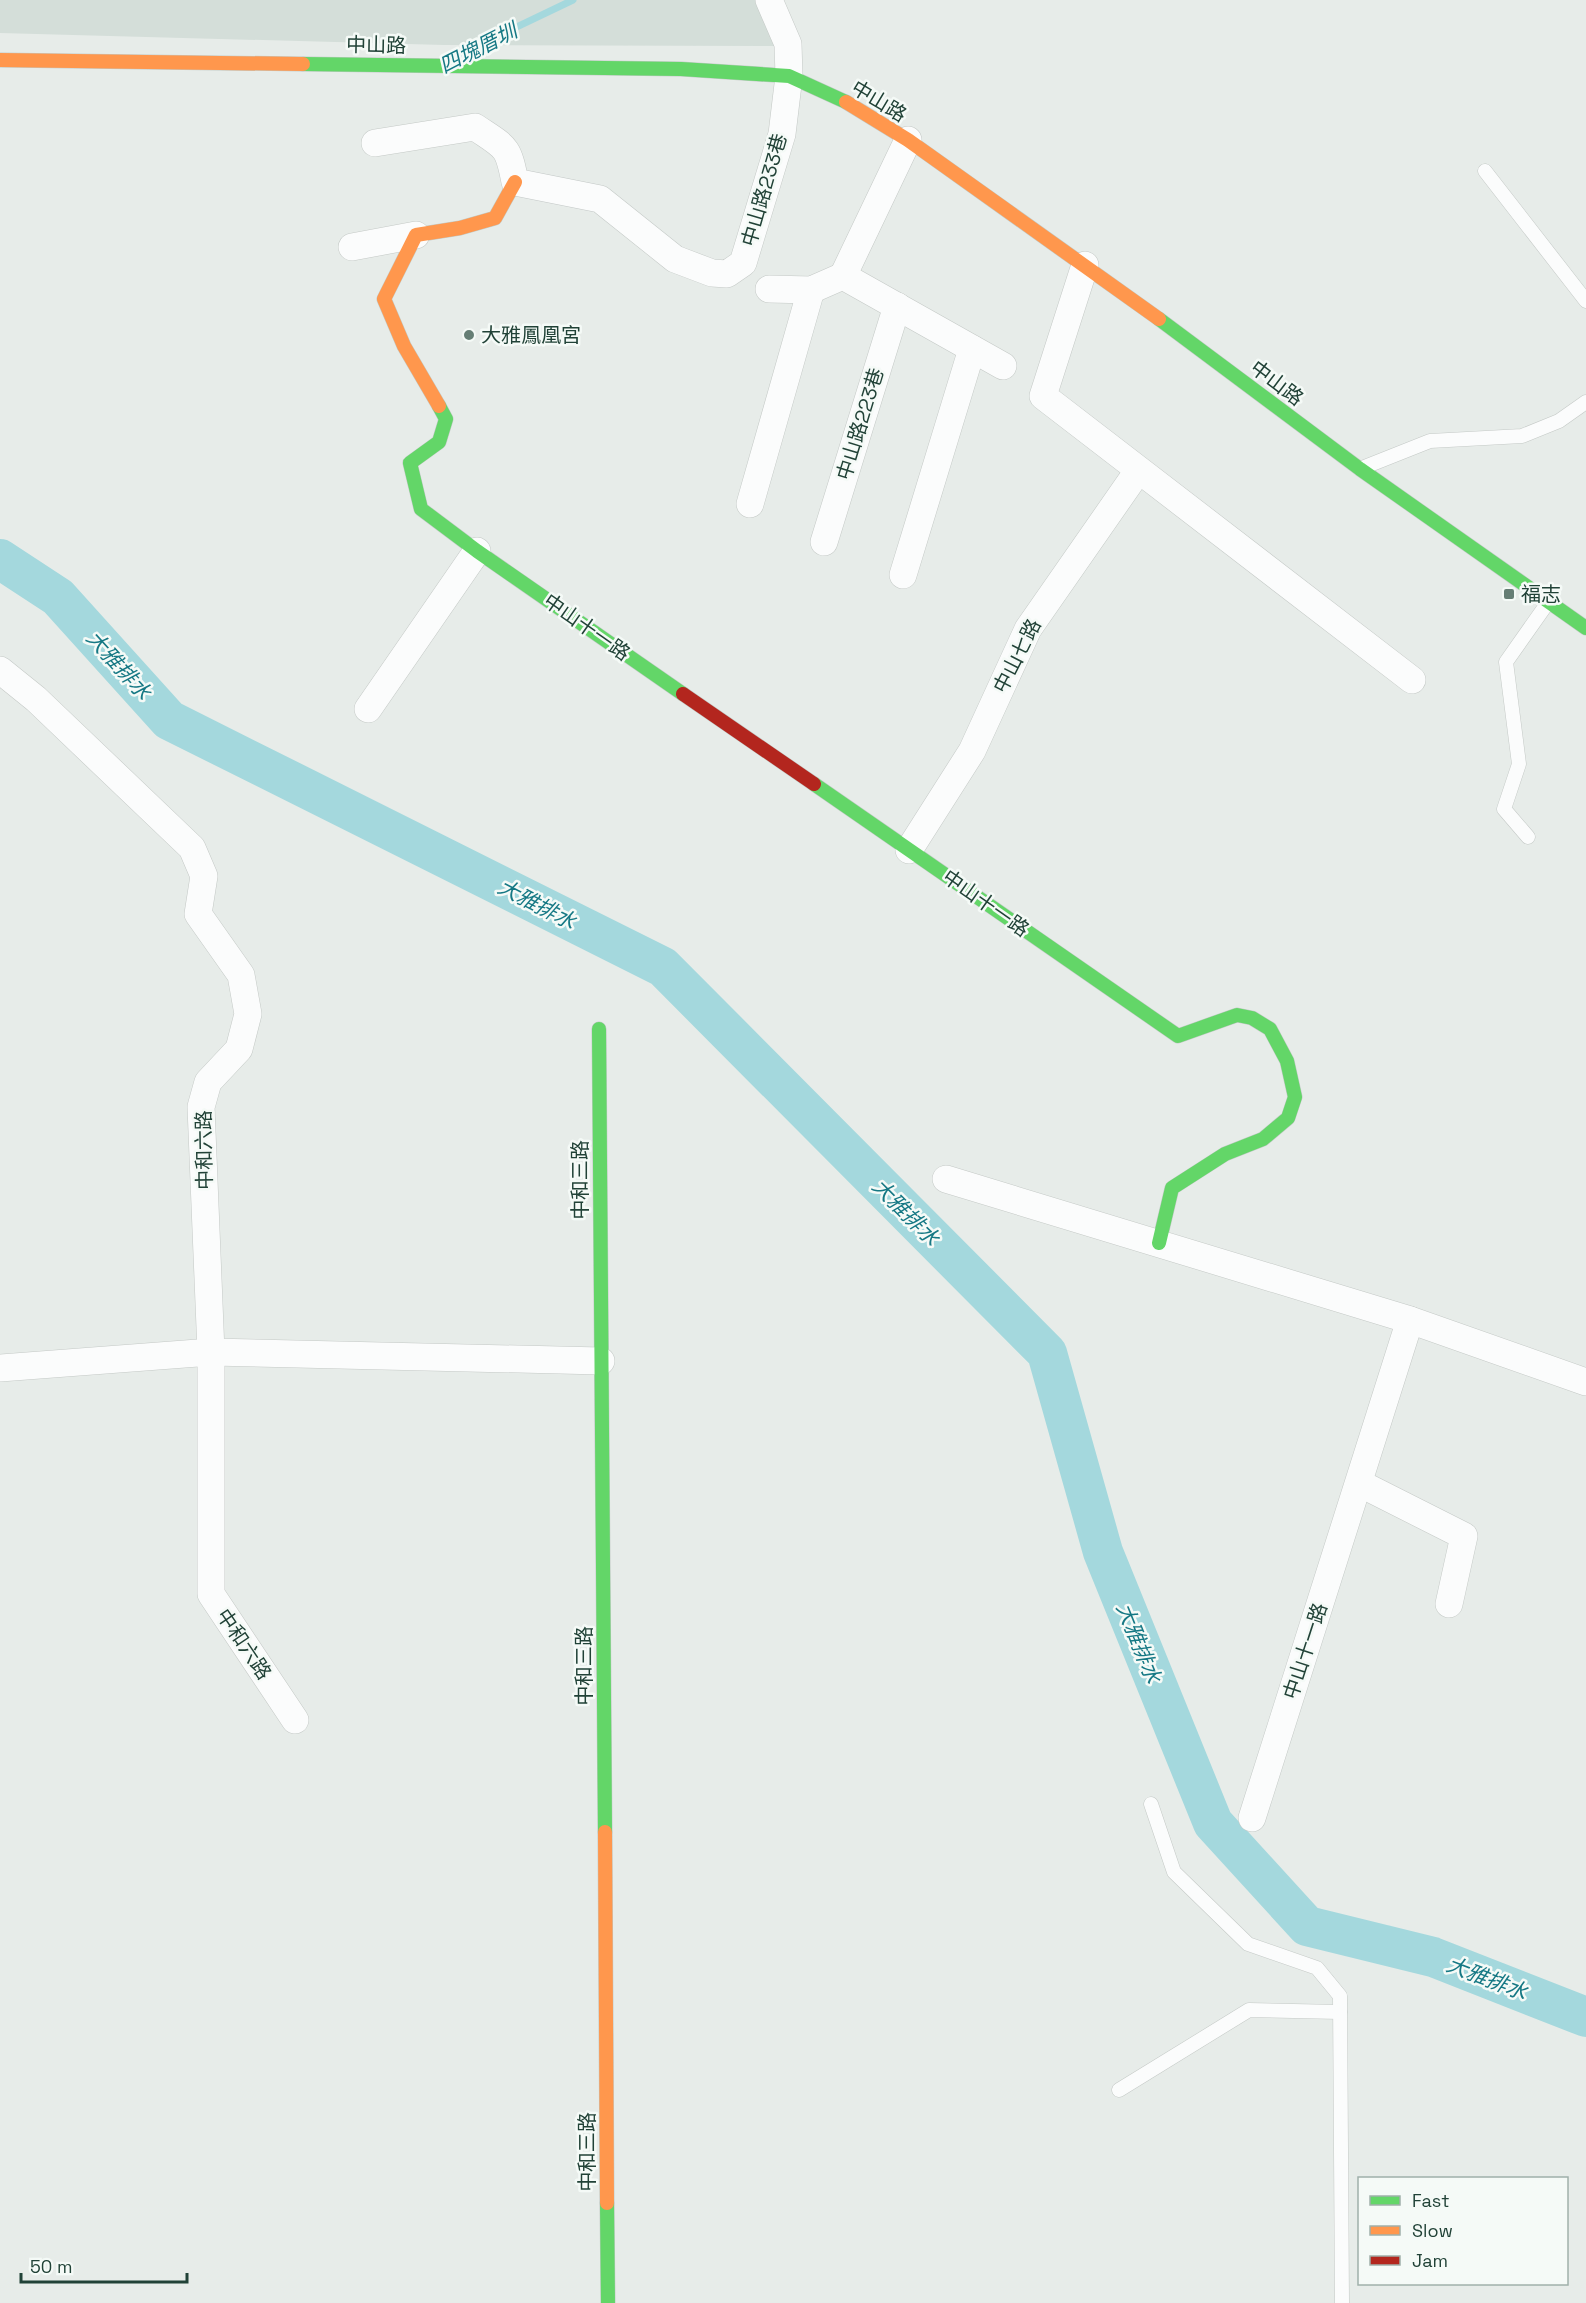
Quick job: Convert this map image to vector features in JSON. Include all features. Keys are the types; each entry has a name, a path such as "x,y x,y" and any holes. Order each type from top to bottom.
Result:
{"street":[{"path":"769,0 788,44 789,76"},
{"name":"中山路","path":"0,60 681,69 789,76 844,101 908,140 1085,265 1360,470 1586,628"},
{"name":"中山路233巷","path":"515,182 576,192 600,199 675,259 712,273 727,274 743,263 782,134 789,76"},
{"path":"352,248 460,228 495,218 515,182 510,155 504,146 475,127 375,143"},
{"path":"769,289 811,290 843,276 908,140"},
{"name":"中山十一路","path":"416,235 384,299 406,350 446,419 439,442 410,464 421,509 1178,1036 1237,1015 1252,1018 1270,1029 1287,1061 1295,1097 1288,1118 1263,1139 1225,1154 1172,1188 1159,1243"},
{"path":"1085,265 1043,396 1412,680"},
{"path":"843,276 1003,366"},
{"path":"750,504 811,290"},
{"name":"中山路223巷","path":"824,542 897,306"},
{"path":"903,575 972,349"},
{"name":"中山七路","path":"909,850 972,751 1028,628 1138,471"},
{"path":"368,709 477,550"},
{"name":"中和六路","path":"0,670 36,699 192,848 204,876 198,914 241,975 248,1014 239,1050 208,1082 201,1107 211,1352 211,1594 295,1720"},
{"name":"中和三路","path":"599,1029 608,2303"},
{"path":"946,1179 1410,1320 1585,1378"},
{"name":"中山十一路","path":"1252,1818 1410,1320"},
{"path":"0,1368 211,1352 601,1362"},
{"path":"1359,1483 1464,1536 1449,1604"}],"lane":[{"path":"1485,171 1586,301"},
{"path":"1360,470 1430,441 1522,436 1559,421 1586,402"},
{"path":"1528,837 1504,809 1519,764 1506,662 1549,601"},
{"path":"1151,1804 1174,1872 1248,1944 1317,1968 1340,1996 1342,2303"},
{"path":"1119,2090 1249,2010 1340,2012"}],"shaded area":[{"path":"0,0 760,0 776,46 444,45 0,33"}],"waterway":[{"name":"四塊厝圳","path":"462,53 573,0"},
{"name":"大雅排水","path":"0,559 58,597 169,720 663,967 1047,1353 1103,1552 1213,1823 1307,1926 1433,1957 1586,2017"}],"traffic: fast":[{"path":"303,64 681,69 789,76 846,102"},
{"path":"1159,319 1360,469 1586,628"},
{"path":"439,406 446,419 439,442 410,463 421,509 477,551 683,694"},
{"path":"814,784 1178,1036 1237,1015 1252,1018 1270,1029 1287,1061 1295,1097 1288,1118 1263,1139 1225,1154 1172,1188 1159,1243"},
{"path":"599,1029 605,1832"},
{"path":"607,2203 608,2303"}],"traffic: slow":[{"path":"0,60 303,64"},
{"path":"846,102 908,140 1159,319"},
{"path":"439,406 404,346 384,299 416,235 460,228 495,218 515,182"},
{"path":"605,1832 607,2203"}],"traffic: jam":[{"path":"683,694 814,784"}],"place":[{"name":"大雅鳳凰宮","path":"469,335"},
{"name":"福志","path":"1509,594"}]}
